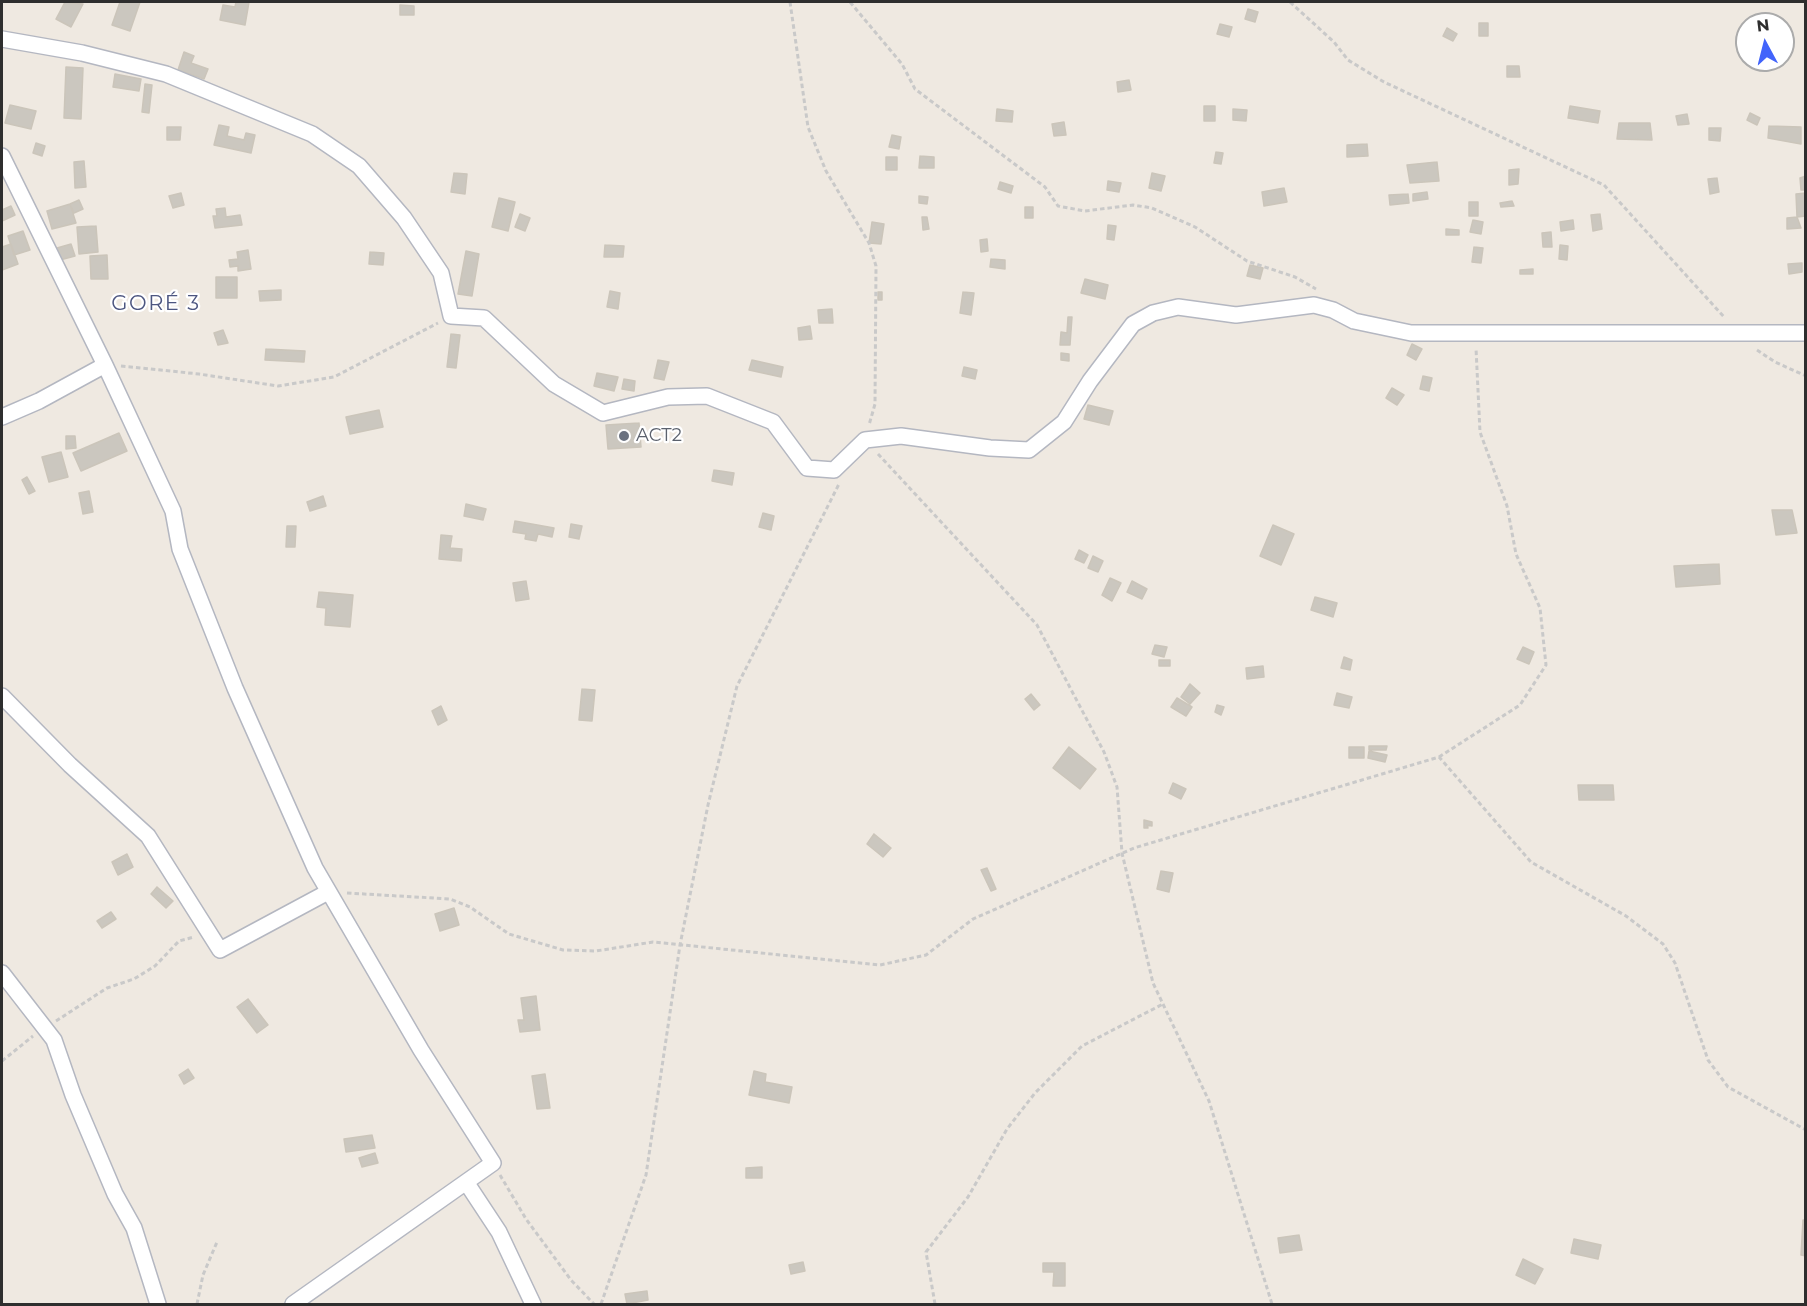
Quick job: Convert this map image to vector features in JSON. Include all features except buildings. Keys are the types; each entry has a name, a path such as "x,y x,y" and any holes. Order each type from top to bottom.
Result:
{"street":[{"path":"2,39 82,53 166,74 312,134 359,166 404,218 441,273 451,316 484,318 554,384 603,413 668,397 707,396 773,422 807,468 834,470 865,440 901,436 990,448 1029,450 1064,422 1090,381 1133,324 1153,313 1178,307 1236,315 1314,305 1333,310 1354,321 1411,333 1736,331 1806,333"},
{"path":"2,156 105,365 173,511 180,549 256,739 328,892 421,1050 493,1163 293,1305"},
{"path":"2,417 39,401 105,365"},
{"path":"2,696 70,765 148,836 220,950 328,892"},
{"path":"2,973 54,1040 73,1095 115,1194 134,1228 158,1305"},
{"path":"466,1182 499,1232 533,1305"}],"path":[{"path":"790,2 808,127 826,171 868,243 876,266 875,404 865,440 1037,625 1104,752 1117,787 1122,853 1153,983 1209,1101 1272,1305"},
{"path":"850,2 903,64 915,89 1045,187 1058,206 1085,211 1133,205 1152,208 1195,227 1247,261 1295,277 1322,293"},
{"path":"1290,2 1334,42 1348,60 1384,82 1604,185 1736,331 1775,362 1806,376"},
{"path":"105,365 199,374 279,386 334,377 451,316"},
{"path":"328,892 450,898 470,907 509,934 563,950 596,951 653,942 880,965 926,955 973,919 1122,853 1439,758 1520,705 1546,665 1540,609 1516,554 1507,506 1480,432 1480,391 1474,333"},
{"path":"601,1305 646,1175 680,945 708,805 737,686 843,478"},
{"path":"1439,758 1531,862 1626,916 1663,944 1674,963 1708,1060 1714,1069 1728,1087 1806,1131"},
{"path":"2,1061 45,1028 107,988 134,979 155,966 179,941 211,933"},
{"path":"936,1305 926,1252 968,1197 1007,1129 1035,1093 1083,1046 1163,1004"},
{"path":"493,1163 526,1220 570,1280 594,1305"},
{"path":"197,1305 203,1275 217,1242"}],"place":[{"name":"ACT2","path":"624,436"}],"district":[{"name":"GORÉ 3","path":"156,304"}]}
